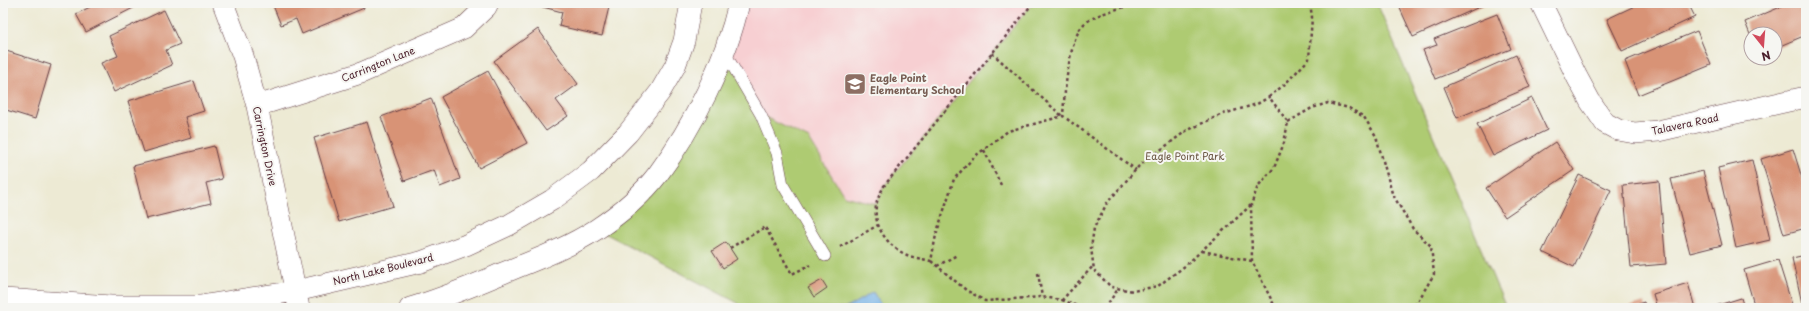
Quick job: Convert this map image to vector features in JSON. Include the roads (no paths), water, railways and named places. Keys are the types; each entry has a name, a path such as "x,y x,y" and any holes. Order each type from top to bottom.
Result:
{"street":[{"name":"Carrington Drive","path":"223,3 243,56 257,106 298,300"},
{"name":"Carrington Lane","path":"257,106 360,73 464,28 486,7 488,3"},
{"name":"North Lake Boulevard","path":"3,299 111,306 200,306 298,300 421,262 466,245 509,226 552,200 591,171 628,132 660,92 675,66 684,41 691,3"},
{"path":"410,308 436,301 560,249 597,229 629,204 657,175 693,119 725,53 739,3"},
{"name":"Talavera Road","path":"1541,3 1590,101 1606,123 1618,130 1635,133 1658,132 1806,97"}],"lane":[{"path":"725,53 761,115 777,153 783,185 825,256"}],"water":[{"path":"873,292 883,308 846,308"}],"place":[{"name":"Eagle Point Elementary School","path":"855,84"}],"park label":[{"name":"Eagle Point Park","path":"1185,156"}]}
